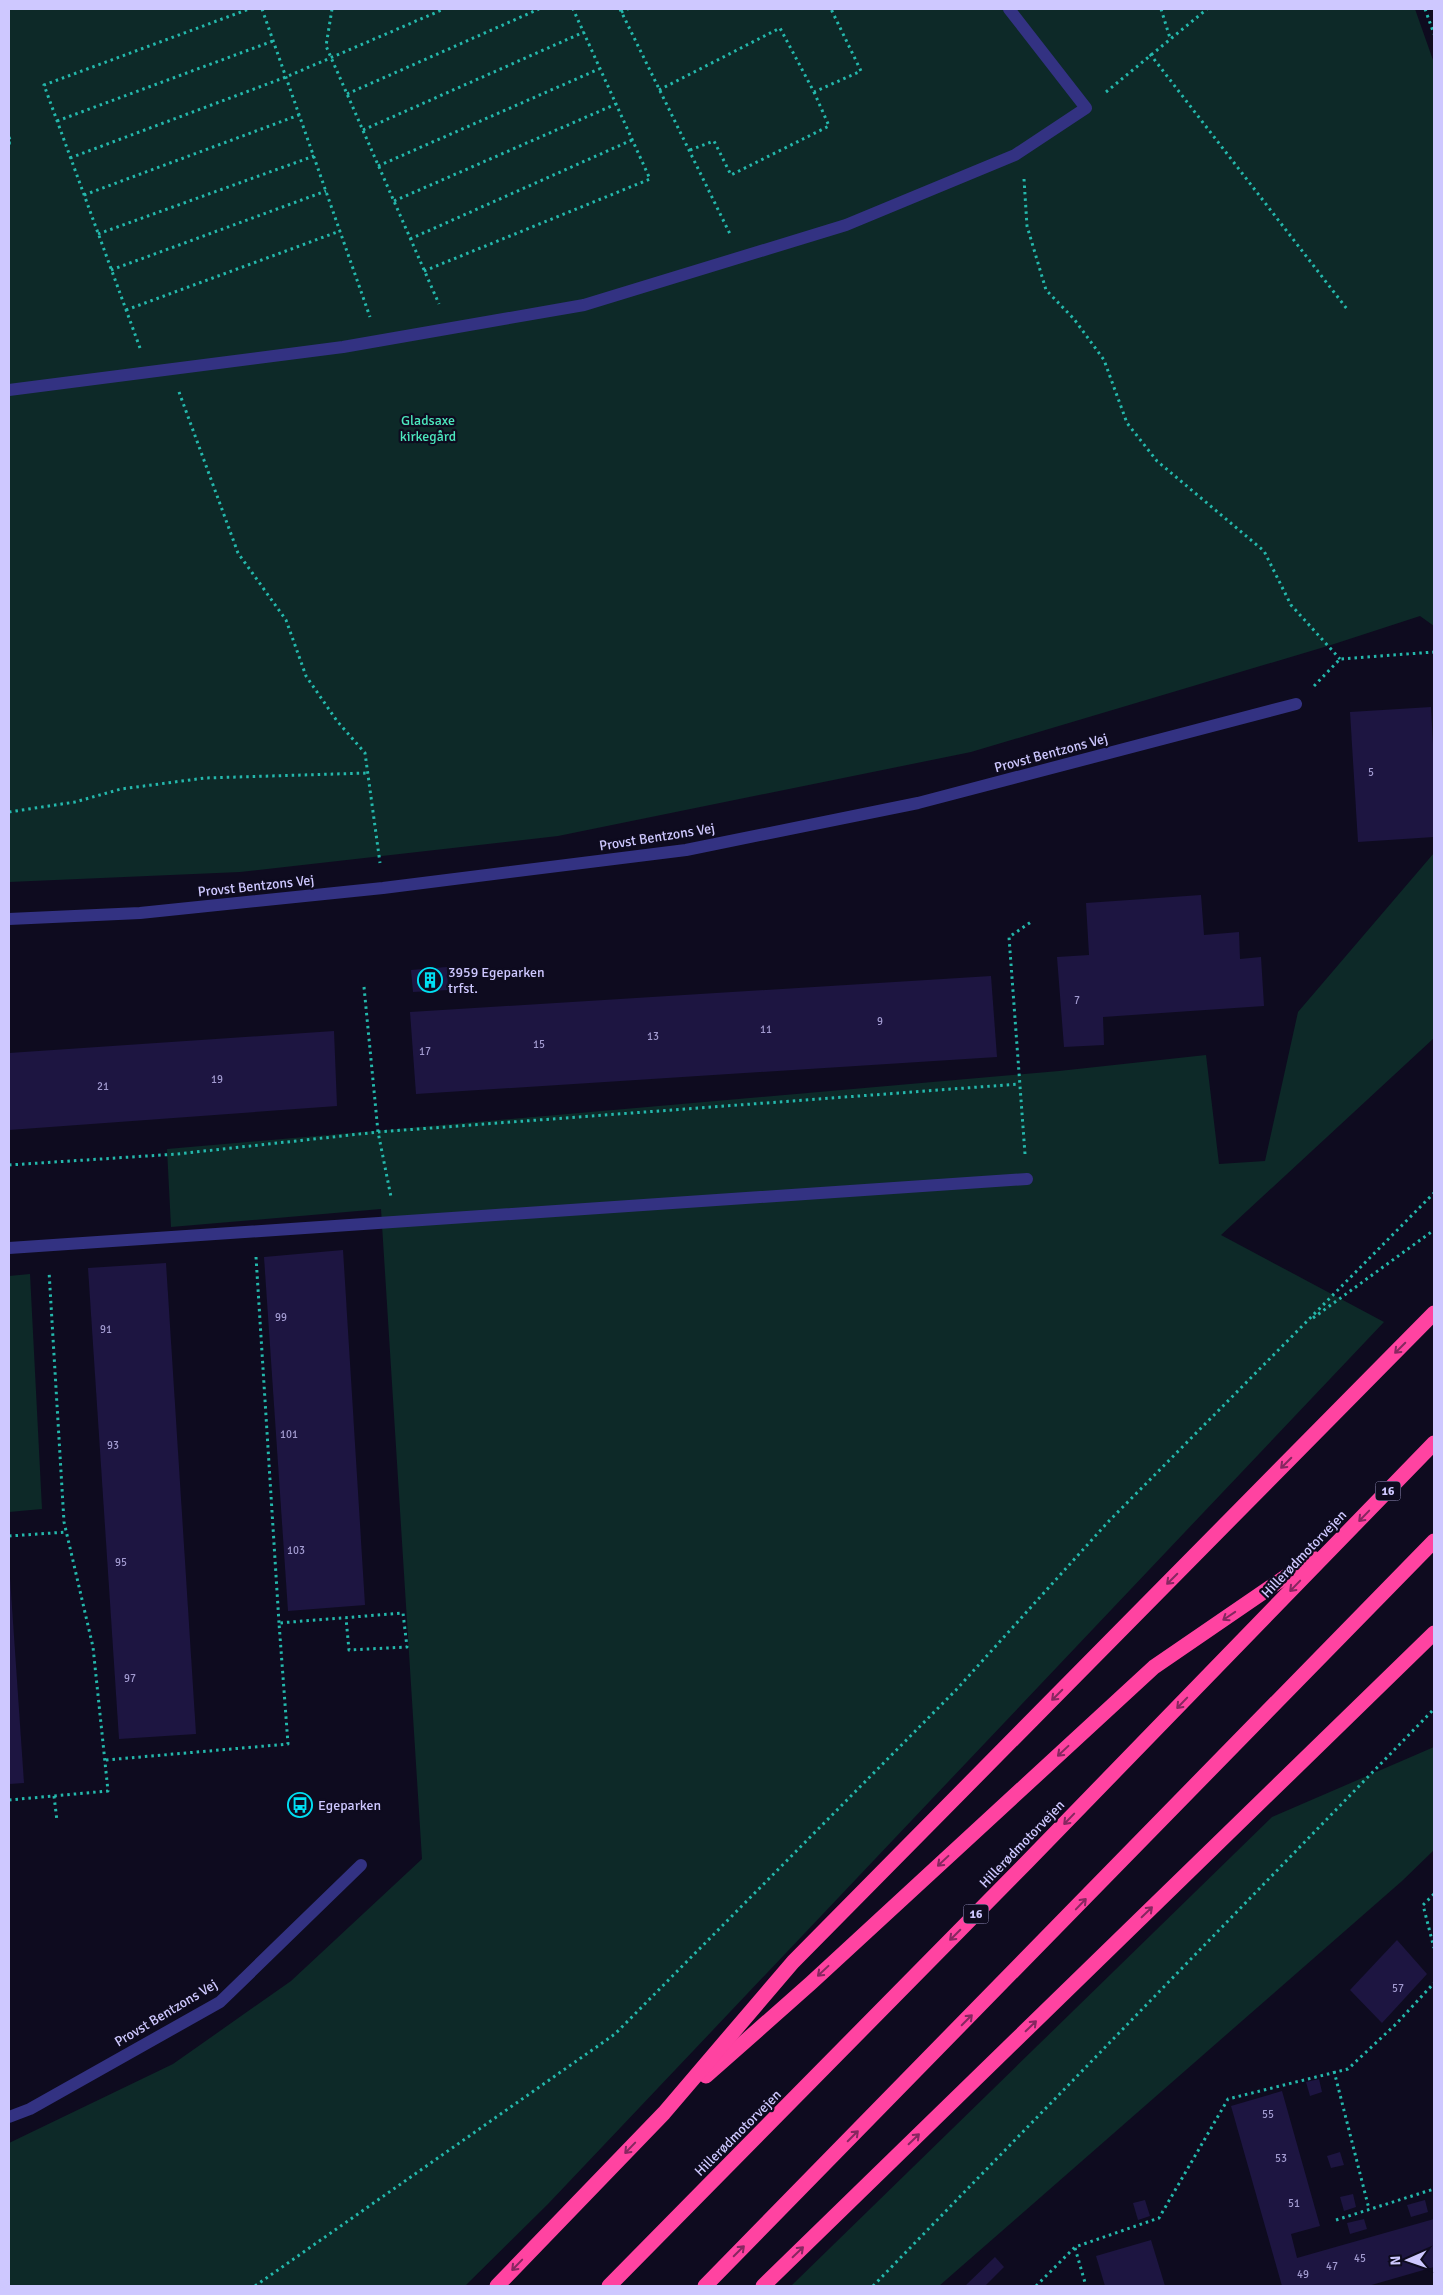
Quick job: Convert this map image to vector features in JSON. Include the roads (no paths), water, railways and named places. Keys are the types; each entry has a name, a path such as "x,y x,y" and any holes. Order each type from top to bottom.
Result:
{"highway":[{"path":"497,2286 664,2113 793,1962 1434,1313"},
{"name":"Hillerødmotorvejen","path":"609,2286 1027,1862 1434,1443"},
{"path":"664,2113 811,1983 1154,1667 1341,1539"},
{"path":"705,2286 1434,1541"},
{"path":"763,2286 1434,1633"}],"street":[{"path":"9,390 379,341 584,305 846,225 1014,155 1086,108 1009,9"},
{"name":"Provst Bentzons Vej","path":"9,919 140,913 383,888 686,850 918,803 1296,704"},
{"path":"9,1248 1028,1179"},
{"name":"Provst Bentzons Vej","path":"9,2117 30,2109 220,2002 361,1865"}],"place":[{"name":"3959 Egeparken trfst.","path":"430,980"},
{"name":"Egeparken","path":"300,1805"}],"park label":[{"name":"Gladsaxe kirkegård","path":"428,428"}]}
